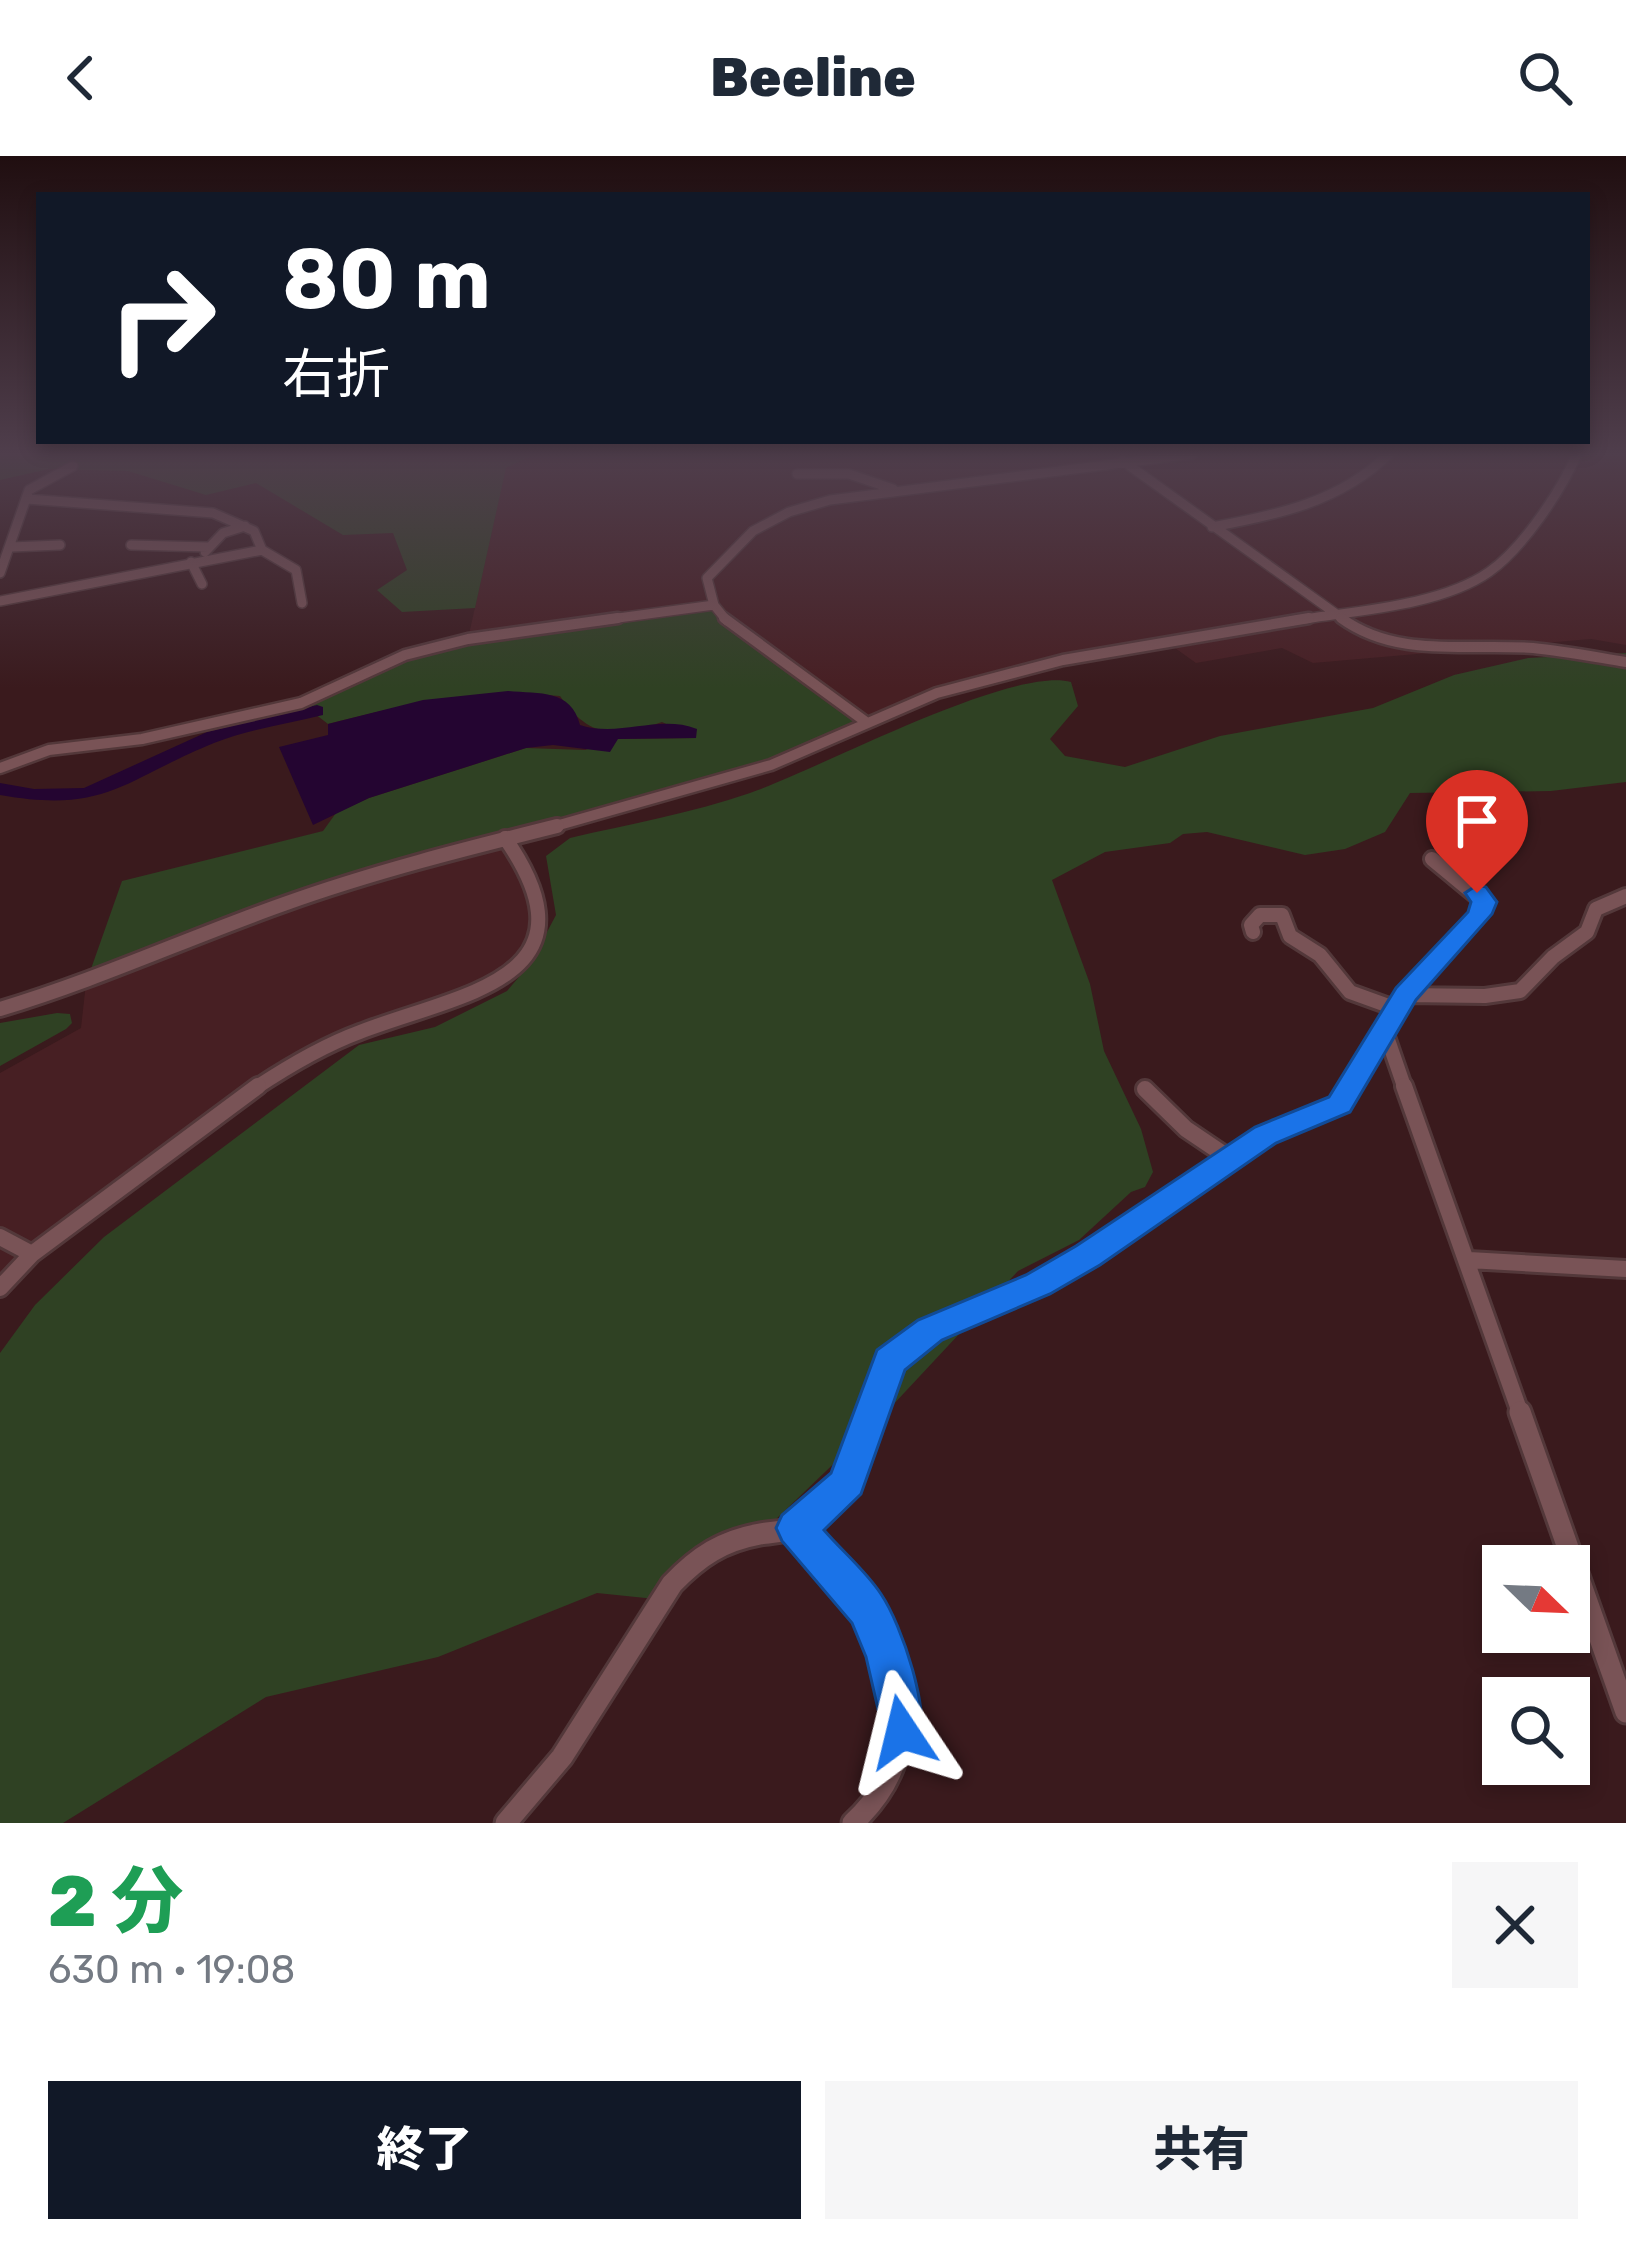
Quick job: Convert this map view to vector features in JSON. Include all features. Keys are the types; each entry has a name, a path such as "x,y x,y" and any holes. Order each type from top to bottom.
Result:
{"street":[{"path":"0,573 16,532"},
{"path":"195,562 227,532"},
{"path":"254,532 262,550 296,570 302,604"},
{"path":"751,532 724,554 707,578 714,604 728,623 866,722"},
{"path":"1218,532 1366,636 1398,644 1533,648 1626,662"},
{"path":"0,1009 86,983 281,905 505,838 730,779 937,693 1064,660 1428,598 1489,572 1525,532"},
{"path":"151,546 162,534"},
{"path":"11,548 60,545"},
{"path":"131,545 208,548"},
{"path":"0,601 262,550"},
{"path":"195,562 202,584"},
{"path":"0,768 50,750 142,739 301,704 406,655 468,639 714,604"},
{"path":"0,1288 32,1254 299,1058 492,983 532,949 543,916 533,878 505,838"},
{"path":"506,1823 562,1757 672,1584 694,1560 728,1540 796,1528 840,1494 884,1369 898,1352 930,1330 1071,1265 1282,1126 1339,1105 1401,1002 1480,914 1484,902 1432,859"},
{"path":"1253,932 1251,925 1260,915 1282,915 1290,936 1320,955 1350,992 1401,1002 1485,996 1520,991 1552,957 1587,932 1597,909 1626,896"},
{"path":"1385,1031 1626,1712"},
{"path":"1145,1089 1186,1130 1229,1158"},
{"path":"0,1237 32,1254"},
{"path":"1469,1260 1626,1269"},
{"path":"796,1528 867,1609 880,1635 899,1703 898,1758 873,1809 853,1823"}],"shaded area":[{"path":"492,532 1626,532 1626,645 1591,639 1313,663 1282,648 1196,663 1168,643 981,681 866,722 468,639"},
{"path":"508,691 562,699 580,725 610,729 682,725 697,729 696,738 618,739 610,752 553,745 526,748 369,798 313,825 279,747 328,735 328,724 423,700"},
{"path":"505,838 533,879 532,949 492,983 299,1059 0,1288 0,1073 81,1028 86,983 281,905"}],"green space":[{"path":"338,532 492,532 475,608 402,612 377,590 407,570 393,533"},
{"path":"714,605 866,722 771,765 392,868 86,983 122,881 323,831 336,813 369,798 526,748 585,750 617,739 696,738 662,722 630,731 604,731 581,720 560,696 501,694 443,700 328,724 301,703 350,680 450,647"},
{"path":"1626,653 1626,782 1551,791 1410,793 1385,832 1345,849 1305,855 1207,832 1183,834 1170,843 1105,852 1052,880 1090,984 1104,1051 1141,1129 1153,1172 1145,1187 1131,1192 1079,1240 1018,1271 877,1422 772,1523 665,1600 597,1593 438,1657 266,1697 63,1823 0,1823 0,1353 35,1305 104,1237 359,1045 435,1027 507,991 530,964 556,915 546,856 570,838 750,793 961,704 1043,681 1071,682 1078,706 1050,739 1065,756 1125,767 1220,736 1373,708 1454,675 1528,658"},
{"path":"70,1014 72,1023 0,1066 0,1023"}],"waterway":[{"path":"0,789 62,797 86,794 214,736 317,711"}],"route":[{"path":"902,1732 887,1657 867,1609 796,1528 840,1494 847,1482 884,1369 898,1352 930,1330 1038,1285 1088,1256 1265,1135 1339,1105 1405,994 1480,914 1484,902 1477,893"}]}
